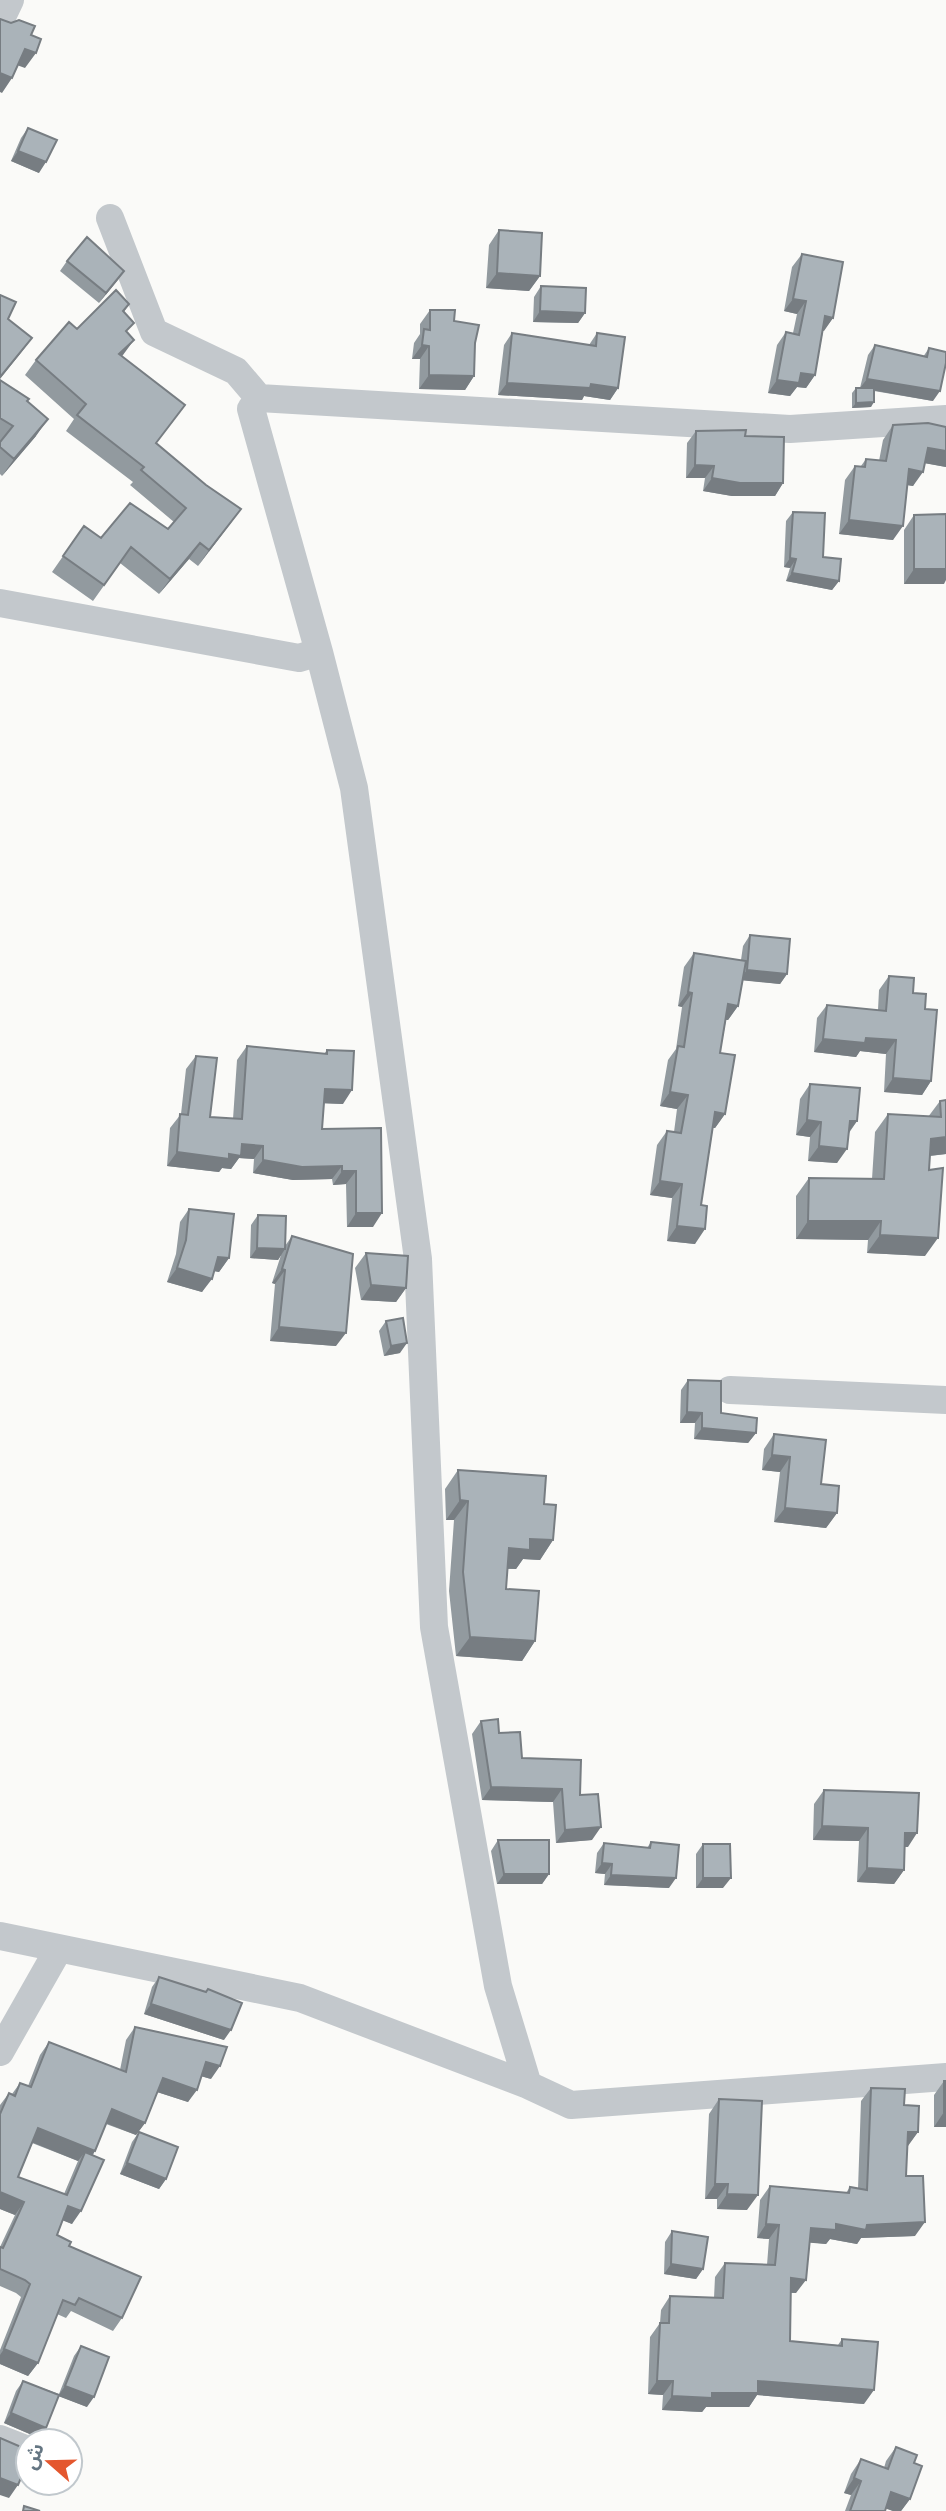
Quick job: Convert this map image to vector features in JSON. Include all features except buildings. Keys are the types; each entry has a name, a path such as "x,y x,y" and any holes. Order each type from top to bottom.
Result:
{"street":[{"path":"0,21 10,0"},
{"path":"110,218 154,332 236,371 260,398 790,429 946,419"},
{"path":"260,398 251,409 354,789 418,1259 434,1628 498,1986 528,2085"},
{"path":"0,603 299,659 319,652"},
{"path":"730,1390 946,1400"},
{"path":"0,1936 300,1998 528,2085 571,2105 946,2077"},
{"path":"0,2052 58,1950"}]}
